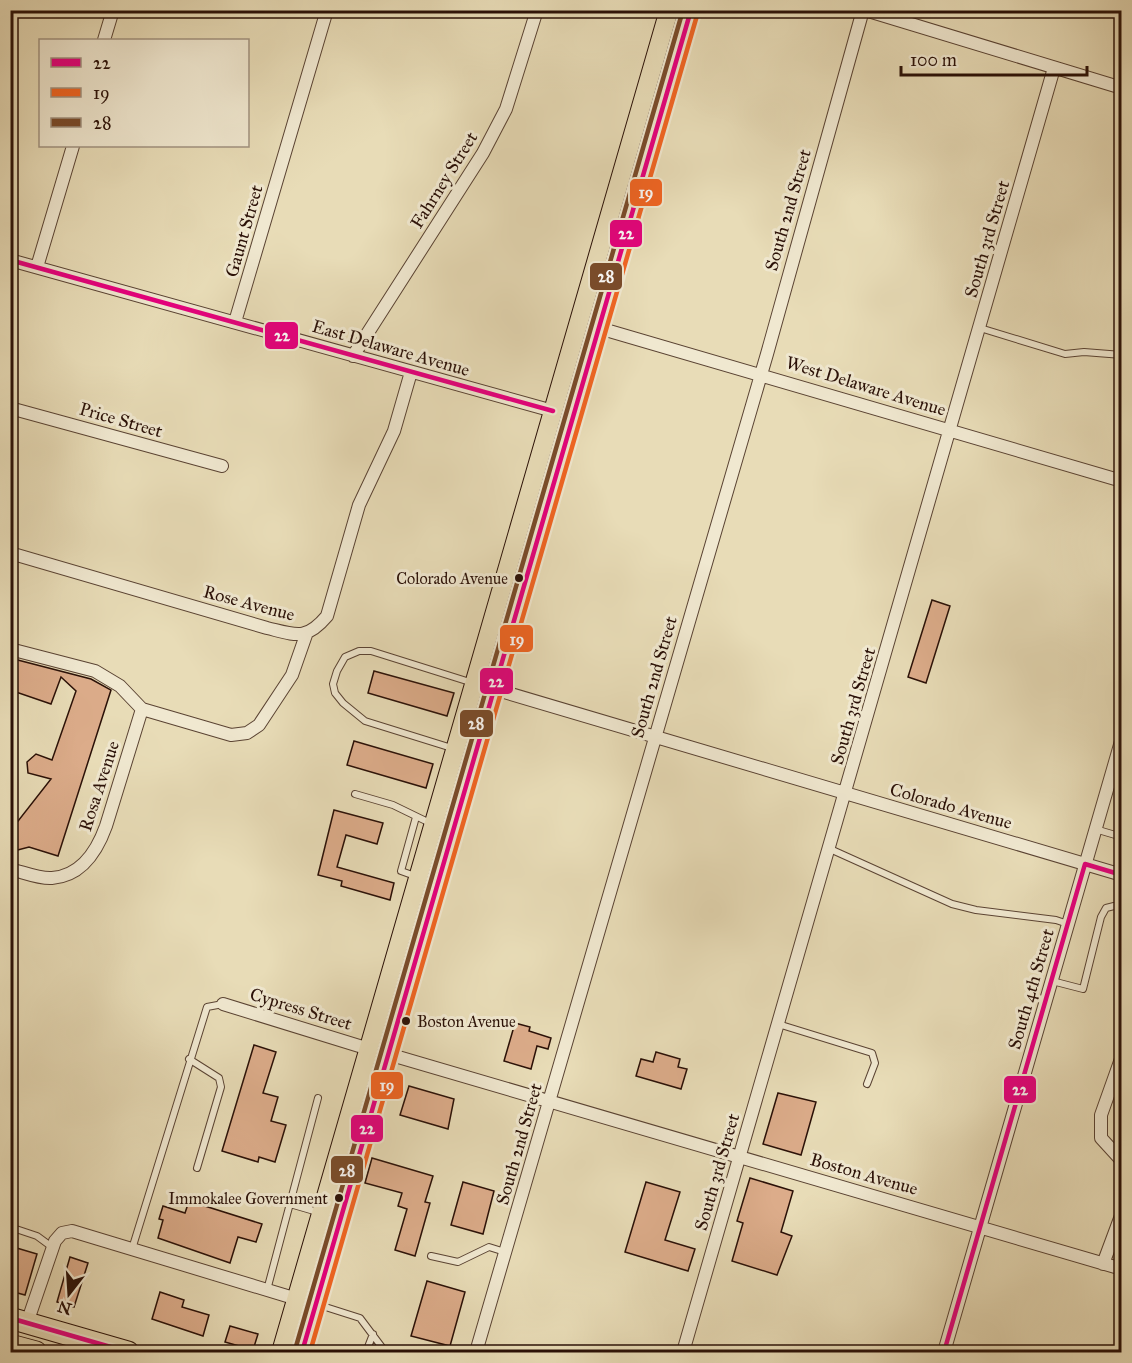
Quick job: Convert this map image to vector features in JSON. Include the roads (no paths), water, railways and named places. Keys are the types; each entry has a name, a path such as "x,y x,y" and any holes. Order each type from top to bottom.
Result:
{"highway":[{"path":"21,1350 19,1321 128,1353"}],"main road":[{"path":"281,1353 669,10"},
{"path":"303,1350 571,417 691,10"},
{"path":"579,322 599,328"},
{"path":"553,411 571,417"},
{"path":"474,684 494,689"},
{"path":"369,1049 388,1054"},
{"path":"320,1218 338,1229"}],"street":[{"path":"105,39 113,10"},
{"name":"Gaunt Street","path":"235,322 327,10"},
{"name":"Fahrney Street","path":"353,356 500,123 537,10"},
{"path":"864,10 1122,88"},
{"name":"South 2nd Street","path":"476,1353 551,1101 864,10"},
{"name":"South 3rd Street","path":"683,1353 1054,68"},
{"path":"37,267 73,147"},
{"name":"East Delaware Avenue","path":"10,260 553,411"},
{"name":"West Delaware Avenue","path":"599,328 1122,482"},
{"name":"Rose Avenue","path":"10,553 267,628 306,635 316,629 327,616 359,505 393,431 411,372"},
{"name":"Price Street","path":"10,408 222,466"},
{"path":"10,649 95,671 120,686 142,710 231,735 247,734 259,725 292,675 306,635"},
{"name":"Colorado Avenue","path":"494,689 1122,875"},
{"name":"Rosa Avenue","path":"10,869 52,878 74,872 90,859 106,826 142,710"},
{"name":"South 4th Street","path":"944,1353 1122,738"},
{"name":"Cypress Street","path":"223,1004 369,1049"},
{"name":"Boston Avenue","path":"388,1054 1122,1269"},
{"path":"1122,1056 1101,1115 1101,1137 1122,1161"},
{"path":"1103,1264 1122,1213"},
{"path":"19,1321 52,1247 62,1233 72,1231 297,1299"}],"lane":[{"path":"979,328 1065,354 1084,352 1122,355"},
{"path":"455,749 365,721 335,693 333,684 345,657 359,651 371,651 474,684"},
{"path":"354,794 393,805 434,825"},
{"path":"416,817 401,871 419,877"},
{"path":"1095,829 1122,837"},
{"path":"830,849 952,904 976,910 1056,920 1068,924"},
{"path":"1052,981 1083,989 1101,917 1106,908 1114,906 1122,908"},
{"path":"132,1249 207,1007 223,1004"},
{"path":"778,1024 872,1053 875,1063 867,1084"},
{"path":"189,1059 219,1078 221,1087 197,1168"},
{"path":"267,1290 318,1098"},
{"path":"290,1204 320,1218"},
{"path":"10,1227 37,1236 52,1247"},
{"path":"430,1256 458,1262 489,1247 506,1252"},
{"path":"316,1304 360,1318 384,1350 391,1353"},
{"path":"366,1353 373,1334"},
{"path":"303,1350 324,1353"}],"place":[{"name":"Colorado Avenue","path":"519,578"},
{"name":"Boston Avenue","path":"406,1021"},
{"name":"Immokalee Government","path":"339,1198"}]}
